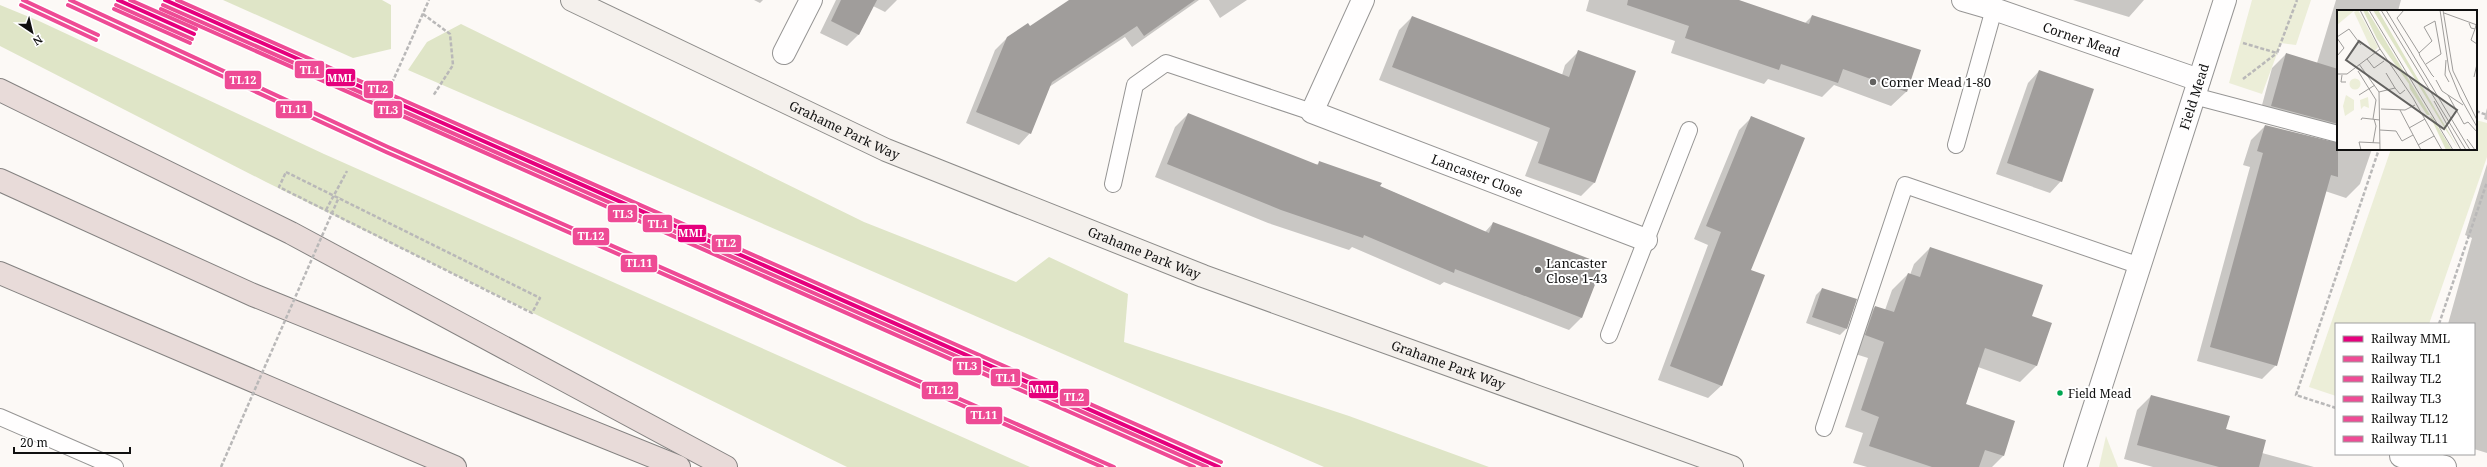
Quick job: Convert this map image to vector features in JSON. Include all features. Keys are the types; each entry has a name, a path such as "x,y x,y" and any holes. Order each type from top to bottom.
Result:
{"highway":[{"path":"0,90 291,233 726,467"},
{"path":"0,180 253,295 679,467"},
{"path":"0,273 455,467"}],"street":[{"name":"Grahame Park Way","path":"572,0 893,153 1203,276 1732,467"},
{"path":"784,53 811,0"},
{"path":"1312,112 1364,0"},
{"name":"Corner Mead","path":"1963,0 1994,8 2197,88"},
{"name":"Field Mead","path":"2075,467 2225,0"},
{"name":"Lancaster Close","path":"1312,112 1646,240"},
{"path":"2401,455 2444,467"}],"lane":[{"path":"1956,145 1994,8"},
{"path":"1113,184 1135,85 1166,62 1312,112"},
{"path":"2197,88 2223,103 2337,134"},
{"path":"1608,335 1689,130"},
{"path":"1824,428 1905,185 2140,266"},
{"path":"0,417 115,467"}],"path":[{"path":"392,83 429,0"},
{"path":"2223,103 2228,91 2278,53 2296,0"},
{"path":"423,14 450,34 453,65 433,96"},
{"path":"2214,34 2278,53"},
{"path":"2477,111 2487,115"},
{"path":"2335,408 2296,395 2379,150"},
{"path":"326,210 347,171"},
{"path":"286,172 540,298 532,313 326,210 280,187 286,172"},
{"path":"2439,323 2487,182"},
{"path":"221,467 338,197"}],"green space":[{"path":"223,0 382,0 391,5 391,49 353,58"},
{"path":"2252,0 2311,0 2296,45 2281,43 2262,94 2229,83"},
{"path":"0,5 39,21 324,154 1030,467 847,467 266,182 0,46"},
{"path":"461,24 864,222 1016,282 1049,257 1128,294 1124,342 1349,416 1489,467 1324,467 408,70 427,42"},
{"path":"2477,120 2487,123 2487,157 2429,323 2335,323 2335,396 2309,387 2391,150 2477,150"},
{"path":"2106,436 2118,467 2099,467"}],"building":[{"path":"841,0 877,0 859,35 831,21"},
{"path":"1069,0 1195,0 1144,36 1137,26 1052,82 1031,134 976,112 1007,37 1028,23 1030,26"},
{"path":"1628,0 1739,0 1809,24 1812,15 1921,50 1907,92 1843,69 1838,83 1781,64 1779,70 1685,38 1689,26 1627,5"},
{"path":"1412,16 1569,77 1578,50 1636,71 1595,183 1538,163 1550,128 1392,67"},
{"path":"2286,53 2337,69 2337,124 2271,106"},
{"path":"2039,70 2094,89 2062,182 2007,163"},
{"path":"1188,113 1318,165 1319,161 1382,183 1380,186 1489,233 1493,222 1603,264 1582,318 1455,269 1454,273 1364,235 1363,238 1281,210 1167,164"},
{"path":"1751,116 1805,138 1751,270 1765,275 1722,386 1670,366 1721,232 1706,226"},
{"path":"2265,125 2337,143 2338,150 2338,177 2331,175 2277,366 2210,347 2263,153 2257,151"},
{"path":"1930,247 2043,285 2032,316 2052,323 2037,366 1985,348 1966,404 2015,421 2004,456 1985,450 1979,467 1932,467 1869,446 1879,417 1861,410 1884,342 1865,335 1875,306 1894,312 1908,273 1920,277"},
{"path":"1822,288 1857,299 1847,329 1812,317"},
{"path":"2151,395 2230,416 2226,429 2266,440 2259,467 2219,467 2137,445"}],"rail line":[{"name":"TL12","path":"23,0 98,35"},
{"name":"TL12","path":"70,0 388,147 1114,467"},
{"name":"MML","path":"118,0 194,34"},
{"name":"TL2","path":"130,0 196,29"},
{"name":"MML","path":"165,0 1219,467"},
{"name":"TL2","path":"177,0 1221,462"},
{"name":"TL11","path":"21,5 96,40"},
{"name":"TL11","path":"68,5 386,152 1102,467"},
{"name":"TL1","path":"116,5 192,39"},
{"name":"TL1","path":"163,5 1207,467"},
{"name":"TL3","path":"114,9 190,43"},
{"name":"TL3","path":"161,9 1194,467"}],"place":[{"name":"Corner Mead 1-80","path":"1873,82"},
{"name":"Lancaster Close 1-43","path":"1538,270"},
{"name":"Field Mead","path":"2060,393"}]}
